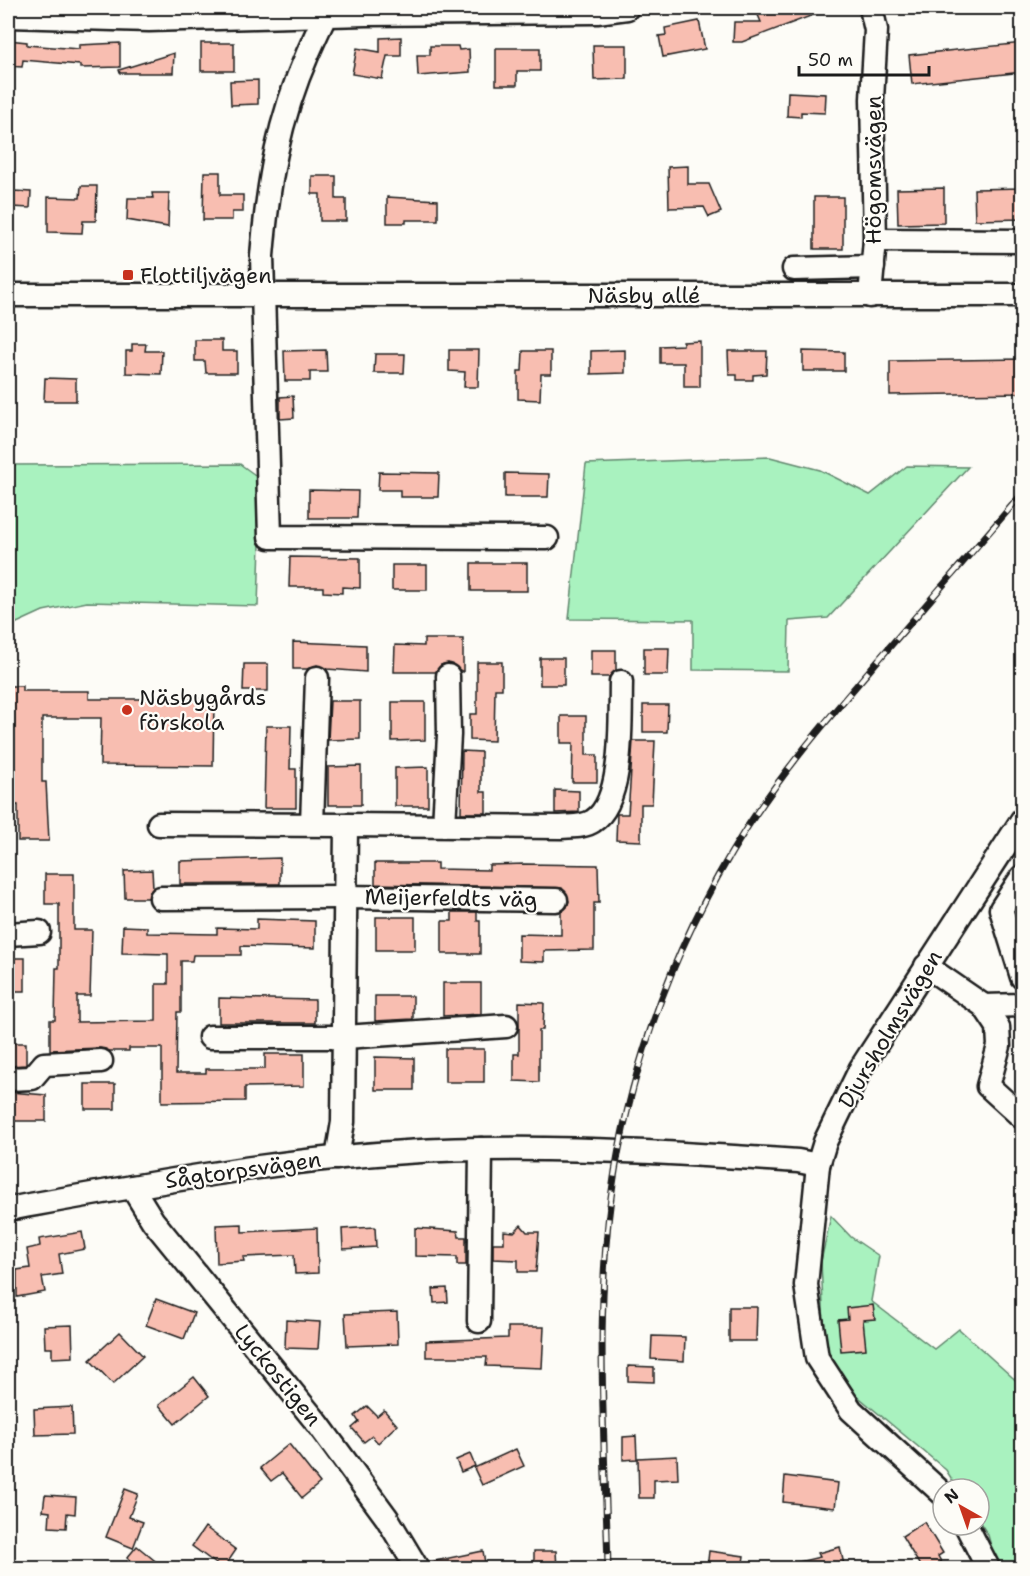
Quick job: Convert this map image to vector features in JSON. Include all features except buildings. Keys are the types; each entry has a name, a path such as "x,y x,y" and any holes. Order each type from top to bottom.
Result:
{"street":[{"path":"8,16 149,20 327,12 366,14 597,12 627,8"},
{"name":"Högomsvägen","path":"870,296 875,240 872,99 876,30 871,8"},
{"path":"327,12 285,110 274,154 262,256 265,293 270,537 547,538"},
{"path":"875,240 1023,241"},
{"path":"794,269 873,267"},
{"name":"Näsby allé","path":"8,295 265,293 1023,295"},
{"path":"444,825 449,735 448,676"},
{"path":"312,824 317,678"},
{"path":"159,824 582,826 594,821 606,806 617,772 621,682"},
{"name":"Djursholmsvägen","path":"931,1483 851,1410 817,1358 806,1285 818,1165 825,1142 861,1068 1023,820"},
{"name":"Meijerfeldts väg","path":"337,1158 343,1122 346,825"},
{"path":"1023,877 1001,909 1023,977"},
{"name":"Meijerfeldts väg","path":"161,898 345,897 556,900"},
{"path":"8,934 39,932"},
{"path":"926,966 984,1006 998,1027 999,1046 988,1086 1023,1117"},
{"path":"984,1006 1023,1005"},
{"path":"210,1038 345,1037 506,1026"},
{"path":"8,1079 32,1078 44,1064 101,1061"},
{"path":"479,1321 481,1149"},
{"name":"Sågtorpsvägen","path":"8,1209 247,1167 337,1158 481,1149 641,1150 798,1161 818,1165"},
{"name":"Lyckostigen","path":"132,1187 153,1221 318,1424 387,1518 417,1569"},
{"path":"972,1537 988,1569"}],"green space":[{"path":"770,457 820,470 870,495 907,466 968,467 828,618 789,621 788,671 693,670 693,620 569,619 586,464"},
{"path":"240,464 262,480 258,606 87,602 43,611 8,627 8,465"},
{"path":"831,1216 851,1237 879,1256 871,1301 934,1349 959,1329 1022,1386 1022,1568 997,1568 989,1537 991,1537 991,1477 950,1477 946,1470 843,1384 825,1350 821,1261"}],"railway":[{"path":"608,1568 602,1369 604,1269 608,1220 615,1171 635,1081 664,993 681,951 722,869 777,784 845,699 1022,494"}],"place":[{"name":"Flottiljvägen","path":"128,275"},
{"name":"Näsbygårds förskola","path":"127,710"}]}
